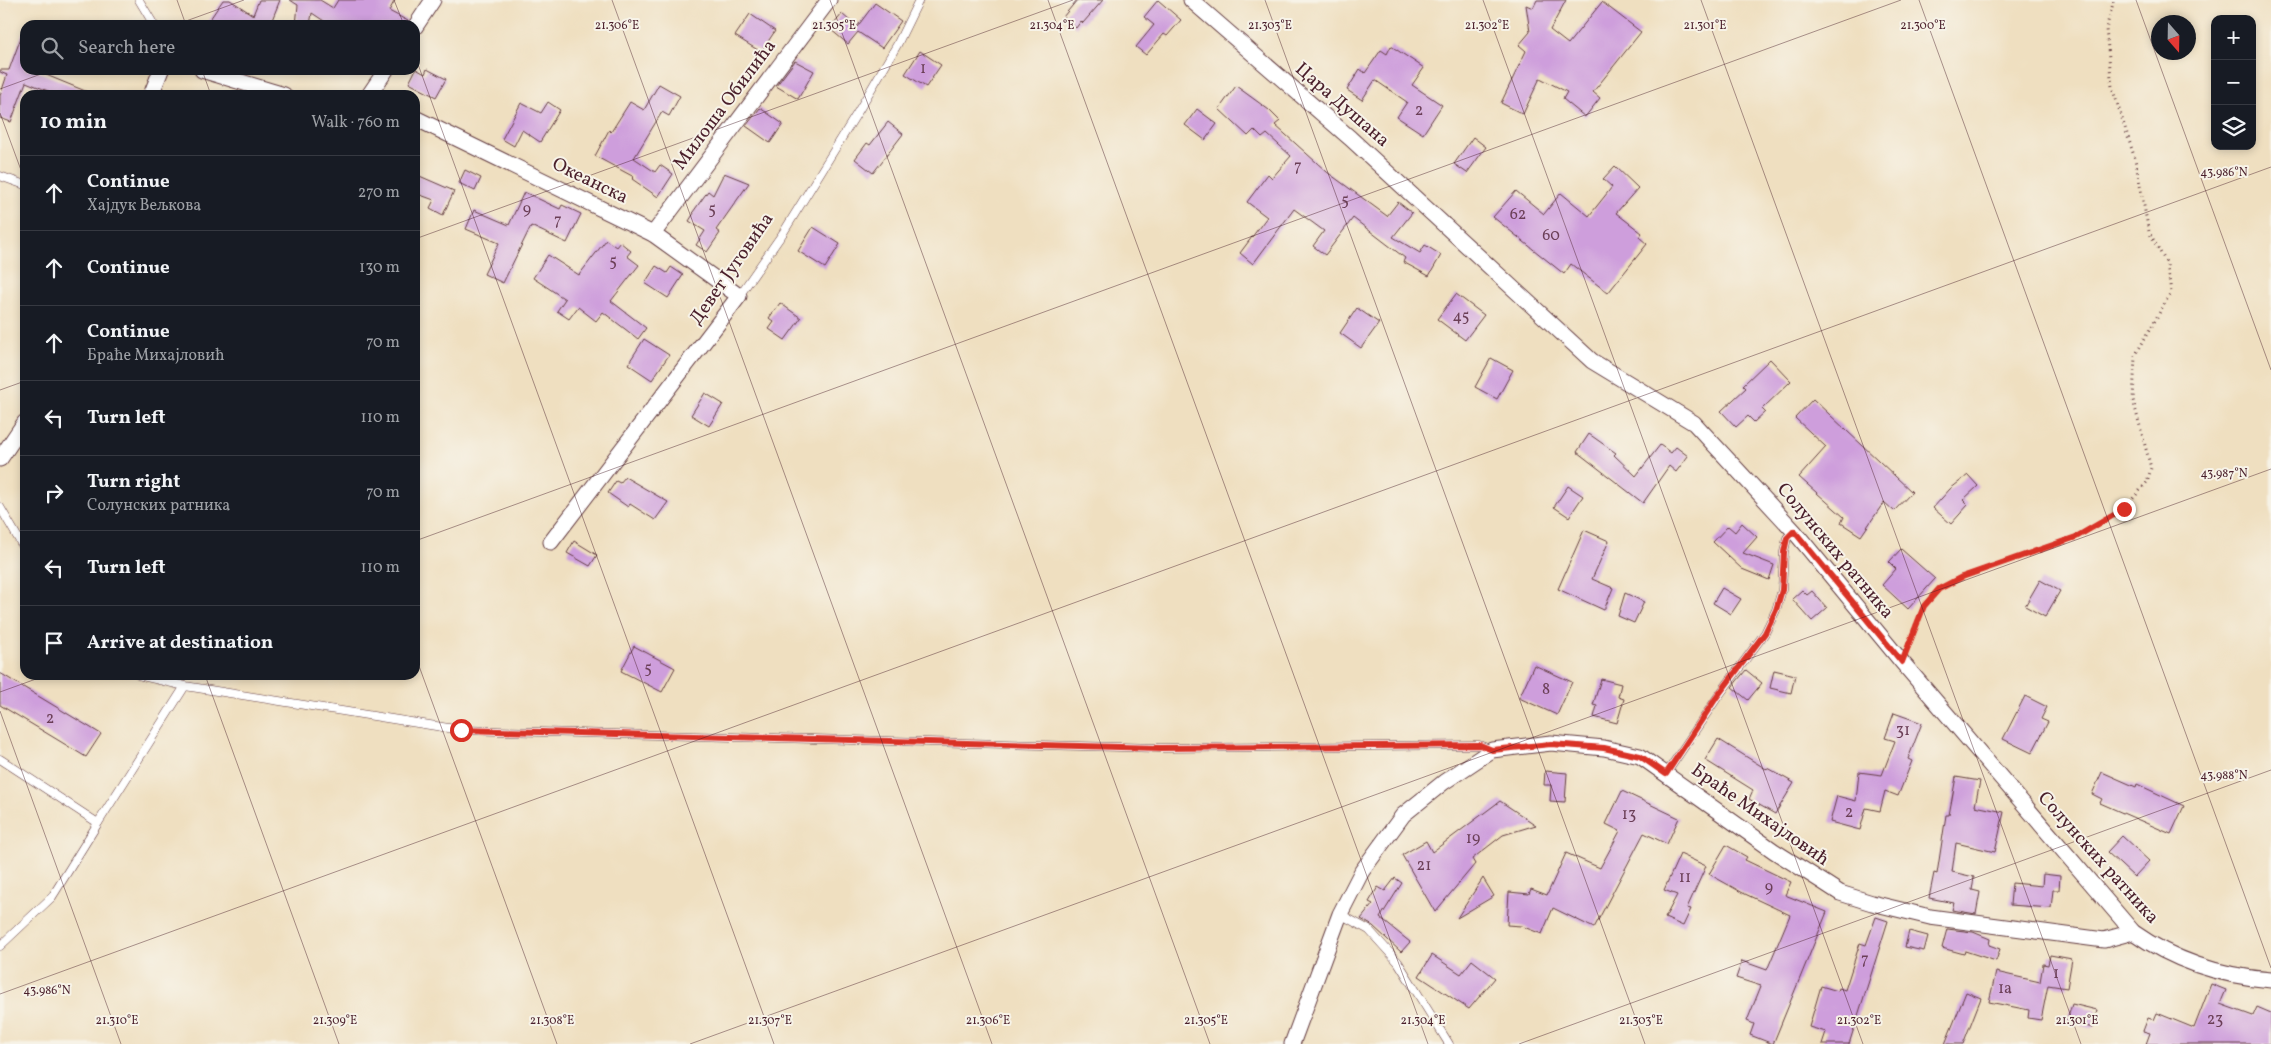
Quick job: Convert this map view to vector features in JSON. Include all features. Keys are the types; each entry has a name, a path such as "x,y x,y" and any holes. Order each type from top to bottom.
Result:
{"street":[{"path":"420,20 433,0"},
{"name":"Милоша Обилића","path":"653,234 829,0"},
{"name":"Цара Душана","path":"1191,0 1350,138 1464,243"},
{"path":"153,90 158,75"},
{"path":"218,75 268,90"},
{"path":"372,90 383,75"},
{"name":"Океанска","path":"420,120 653,234 739,296"},
{"name":"Солунских ратника","path":"1464,243 1592,361 1694,423 1794,531 1902,662 2133,932 2150,944 2189,963 2219,972 2271,980"},
{"name":"Девет Југовића","path":"551,542 739,296"},
{"path":"0,459 20,429"},
{"name":"Браће Михајловић","path":"1292,1044 1340,914 1362,871 1403,815 1444,782 1492,750 1551,744 1604,748 1640,756 1798,866 1840,892 1858,899 1930,917 2104,940 2133,932"}],"lane":[{"path":"139,0 151,20"},
{"name":"Девет Југовића","path":"739,296 783,233 859,110 897,46 919,0"},
{"path":"0,176 20,183"},
{"path":"0,507 20,541"},
{"path":"1666,774 1716,698 1765,633 1776,610 1782,590 1784,552 1787,538 1794,531"},
{"path":"159,680 185,686 461,730 1160,748 1480,745 1492,750"},
{"path":"0,946 52,897 185,686"},
{"path":"0,759 98,823"},
{"path":"1340,914 1369,930 1398,962 1449,1044"}],"path":[{"path":"1902,662 1924,606 1939,589 1962,577 2076,537 2124,509 2147,482 2151,468 2133,400 2134,356 2170,292 2168,264 2149,232 2135,159 2112,87 2106,28 2114,0"}],"building":[{"path":"223,0 230,0 253,15 259,0 280,0 272,20 209,20"},
{"path":"290,0 320,0 333,8 338,0 395,0 389,11 406,20 322,20 312,13 311,20 296,20 298,5"},
{"path":"1077,0 1103,0 1083,23 1081,21 1076,28 1063,17"},
{"path":"1158,0 1181,20 1167,36 1164,34 1146,55 1136,47 1154,25 1144,17"},
{"path":"1537,0 1566,0 1550,30 1568,44 1602,2 1641,32 1593,92 1600,98 1585,117 1563,99 1567,92 1540,78 1523,114 1501,103 1526,51 1519,45 1530,32 1526,5 1533,8"},
{"path":"875,3 901,21 882,48 858,32 848,44 830,29 842,14 857,27"},
{"path":"750,14 775,31 761,52 735,36"},
{"path":"20,40 20,75 46,75 83,90 46,90 26,82 23,90 20,90 20,98 11,122 0,118 0,96 7,75 0,72 0,70 9,70"},
{"path":"1391,46 1424,68 1412,85 1442,105 1423,134 1397,117 1407,102 1375,80 1362,100 1347,90 1360,69 1365,73 1381,50 1387,54"},
{"path":"920,51 941,65 926,87 905,74"},
{"path":"795,61 814,71 798,99 776,86"},
{"path":"427,69 446,79 436,97 409,83 413,75 420,75 420,71 425,74"},
{"path":"659,84 680,96 669,116 662,112 634,158 655,172 660,165 673,174 658,197 632,179 634,177 595,156 609,130 611,132 630,102 644,110"},
{"path":"1236,86 1269,110 1280,121 1275,125 1327,172 1387,216 1398,202 1412,213 1393,237 1420,253 1425,245 1441,255 1429,276 1403,262 1405,258 1353,218 1325,255 1313,246 1324,231 1294,209 1253,264 1240,253 1267,217 1247,202 1268,174 1272,178 1291,156 1267,134 1262,138 1254,130 1248,136 1219,109"},
{"path":"548,102 560,110 540,142 522,130 514,146 502,139 521,103 541,113"},
{"path":"760,108 783,124 770,143 746,126"},
{"path":"1197,109 1217,124 1205,140 1185,125"},
{"path":"888,122 903,134 873,173 855,159 867,143 870,145"},
{"path":"1473,137 1486,147 1467,173 1454,164"},
{"path":"1615,166 1638,188 1616,213 1642,233 1639,237 1647,244 1608,293 1571,264 1564,274 1493,217 1516,191 1544,214 1561,193 1589,216 1612,187 1603,179"},
{"path":"465,170 481,178 475,191 459,183"},
{"path":"724,173 749,183 716,230 720,233 707,252 696,245 705,231 689,221 708,191 713,195"},
{"path":"420,176 454,191 443,215 430,208 434,200 420,195"},
{"path":"524,192 560,209 562,205 581,214 567,243 531,226 503,283 484,274 499,243 466,229 474,210 509,225"},
{"path":"813,227 840,244 825,268 798,251"},
{"path":"606,240 616,247 620,242 631,251 627,256 639,265 611,301 646,328 638,339 603,312 596,321 578,307 569,319 557,311 565,299 533,278 548,255 579,275"},
{"path":"656,266 667,273 671,267 683,275 668,298 645,283"},
{"path":"1456,294 1484,315 1465,340 1437,319"},
{"path":"780,303 801,318 785,340 769,329 774,322 769,318"},
{"path":"1357,308 1379,323 1361,348 1340,333"},
{"path":"644,339 669,355 652,380 628,364"},
{"path":"1491,358 1513,370 1497,399 1475,387"},
{"path":"1770,359 1791,381 1762,409 1765,412 1754,422 1748,416 1736,427 1721,411 1746,388 1743,385"},
{"path":"705,393 723,404 709,426 691,415"},
{"path":"1813,399 1912,492 1894,511 1884,502 1861,536 1841,523 1844,517 1799,477 1826,447 1795,418"},
{"path":"1589,434 1616,453 1614,455 1636,476 1660,445 1671,453 1676,447 1688,456 1676,472 1669,466 1643,503 1577,452"},
{"path":"1968,475 1978,486 1963,500 1968,505 1951,524 1933,508 1950,489"},
{"path":"625,477 668,502 655,520 630,504 628,507 608,493 616,481 620,483"},
{"path":"1568,486 1583,496 1569,517 1554,507"},
{"path":"1742,523 1757,537 1743,553 1774,565 1769,580 1742,569 1713,542 1728,526 1735,532"},
{"path":"1584,530 1609,541 1592,579 1613,588 1604,610 1558,589"},
{"path":"574,541 597,555 590,566 567,553"},
{"path":"1901,549 1935,579 1908,609 1882,585 1896,569 1889,562"},
{"path":"2040,580 2060,591 2045,617 2025,606"},
{"path":"1722,588 1741,599 1731,614 1713,603"},
{"path":"1802,590 1807,595 1812,591 1827,608 1812,621 1792,599"},
{"path":"1625,593 1644,602 1634,623 1618,616"},
{"path":"634,646 675,668 662,692 621,671"},
{"path":"1534,665 1572,682 1557,715 1519,698"},
{"path":"1746,670 1762,683 1748,700 1732,687"},
{"path":"1774,670 1795,675 1791,693 1770,688"},
{"path":"0,673 101,734 86,757 0,705"},
{"path":"1601,679 1621,684 1618,697 1624,699 1617,723 1594,717 1597,706 1593,705"},
{"path":"2025,696 2047,707 2041,719 2048,722 2032,753 2003,739"},
{"path":"1894,713 1922,723 1908,759 1912,761 1898,796 1885,791 1880,811 1866,808 1860,830 1830,822 1837,796 1856,801 1859,772 1882,775 1895,741 1885,738"},
{"path":"1718,739 1766,769 1794,783 1775,814 1749,799 1753,790 1705,760"},
{"path":"1545,771 1567,773 1565,802 1550,801 1551,785 1544,785"},
{"path":"2102,772 2136,787 2137,784 2184,806 2171,834 2100,803 2102,799 2092,794"},
{"path":"1956,777 1980,781 1975,806 2004,812 1995,852 1956,843 1952,872 1974,877 1972,890 1980,892 1976,914 1952,910 1954,903 1929,898 1934,873 1937,874 1946,815 1949,815"},
{"path":"1622,791 1679,818 1667,844 1644,833 1594,928 1553,908 1542,934 1521,926 1507,925 1509,892 1529,894 1531,889 1547,895 1566,853 1600,868 1620,831 1606,824"},
{"path":"1500,801 1536,825 1503,835 1472,859 1475,864 1435,912 1402,855 1426,841 1432,852"},
{"path":"2122,836 2149,861 2134,877 2107,852"},
{"path":"1726,845 1747,857 1745,860 1791,882 1785,895 1827,912 1773,1044 1750,1035 1754,1024 1747,1021 1761,986 1736,978 1742,961 1767,970 1790,915 1743,893 1709,874"},
{"path":"1680,854 1706,866 1687,908 1691,909 1683,926 1665,918 1677,895 1664,890"},
{"path":"2043,874 2060,876 2059,890 2053,890 2051,908 2010,905 2012,883 2042,886"},
{"path":"1395,878 1402,883 1380,918 1410,942 1401,952 1373,926 1361,919 1373,904 1369,902 1378,887 1385,891"},
{"path":"1483,878 1494,896 1457,918"},
{"path":"1876,917 1888,921 1849,1044 1822,1044 1826,1032 1809,1027 1821,986 1838,991 1839,988 1845,990 1860,943 1866,945"},
{"path":"1947,929 1973,932 1990,939 1989,945 2000,949 1996,961 1965,951 1964,954 1942,948"},
{"path":"1909,931 1928,936 1924,951 1905,947"},
{"path":"1432,955 1461,974 1472,960 1495,978 1469,1009 1419,976"},
{"path":"2050,955 2072,959 2067,988 2048,985 2041,1020 2028,1018 2029,1010 1989,1002 1996,972 2040,982 2043,964 2048,965"},
{"path":"2211,984 2226,990 2220,1004 2253,1016 2257,1007 2271,1013 2271,1044 2146,1044 2150,1033 2143,1031 2148,1018 2154,1020 2157,1013 2194,1028"},
{"path":"1966,992 1981,998 1963,1044 1945,1044"},
{"path":"2072,1004 2097,1010 2093,1028 2067,1021"}],"route":[{"path":"461,730 1160,748 1480,745 1492,750 1551,744 1604,748 1640,756 1666,774 1716,698 1765,633 1776,610 1782,590 1784,552 1787,538 1794,531 1902,662 1924,606 1939,589 1962,577 2076,537 2124,509"}]}
